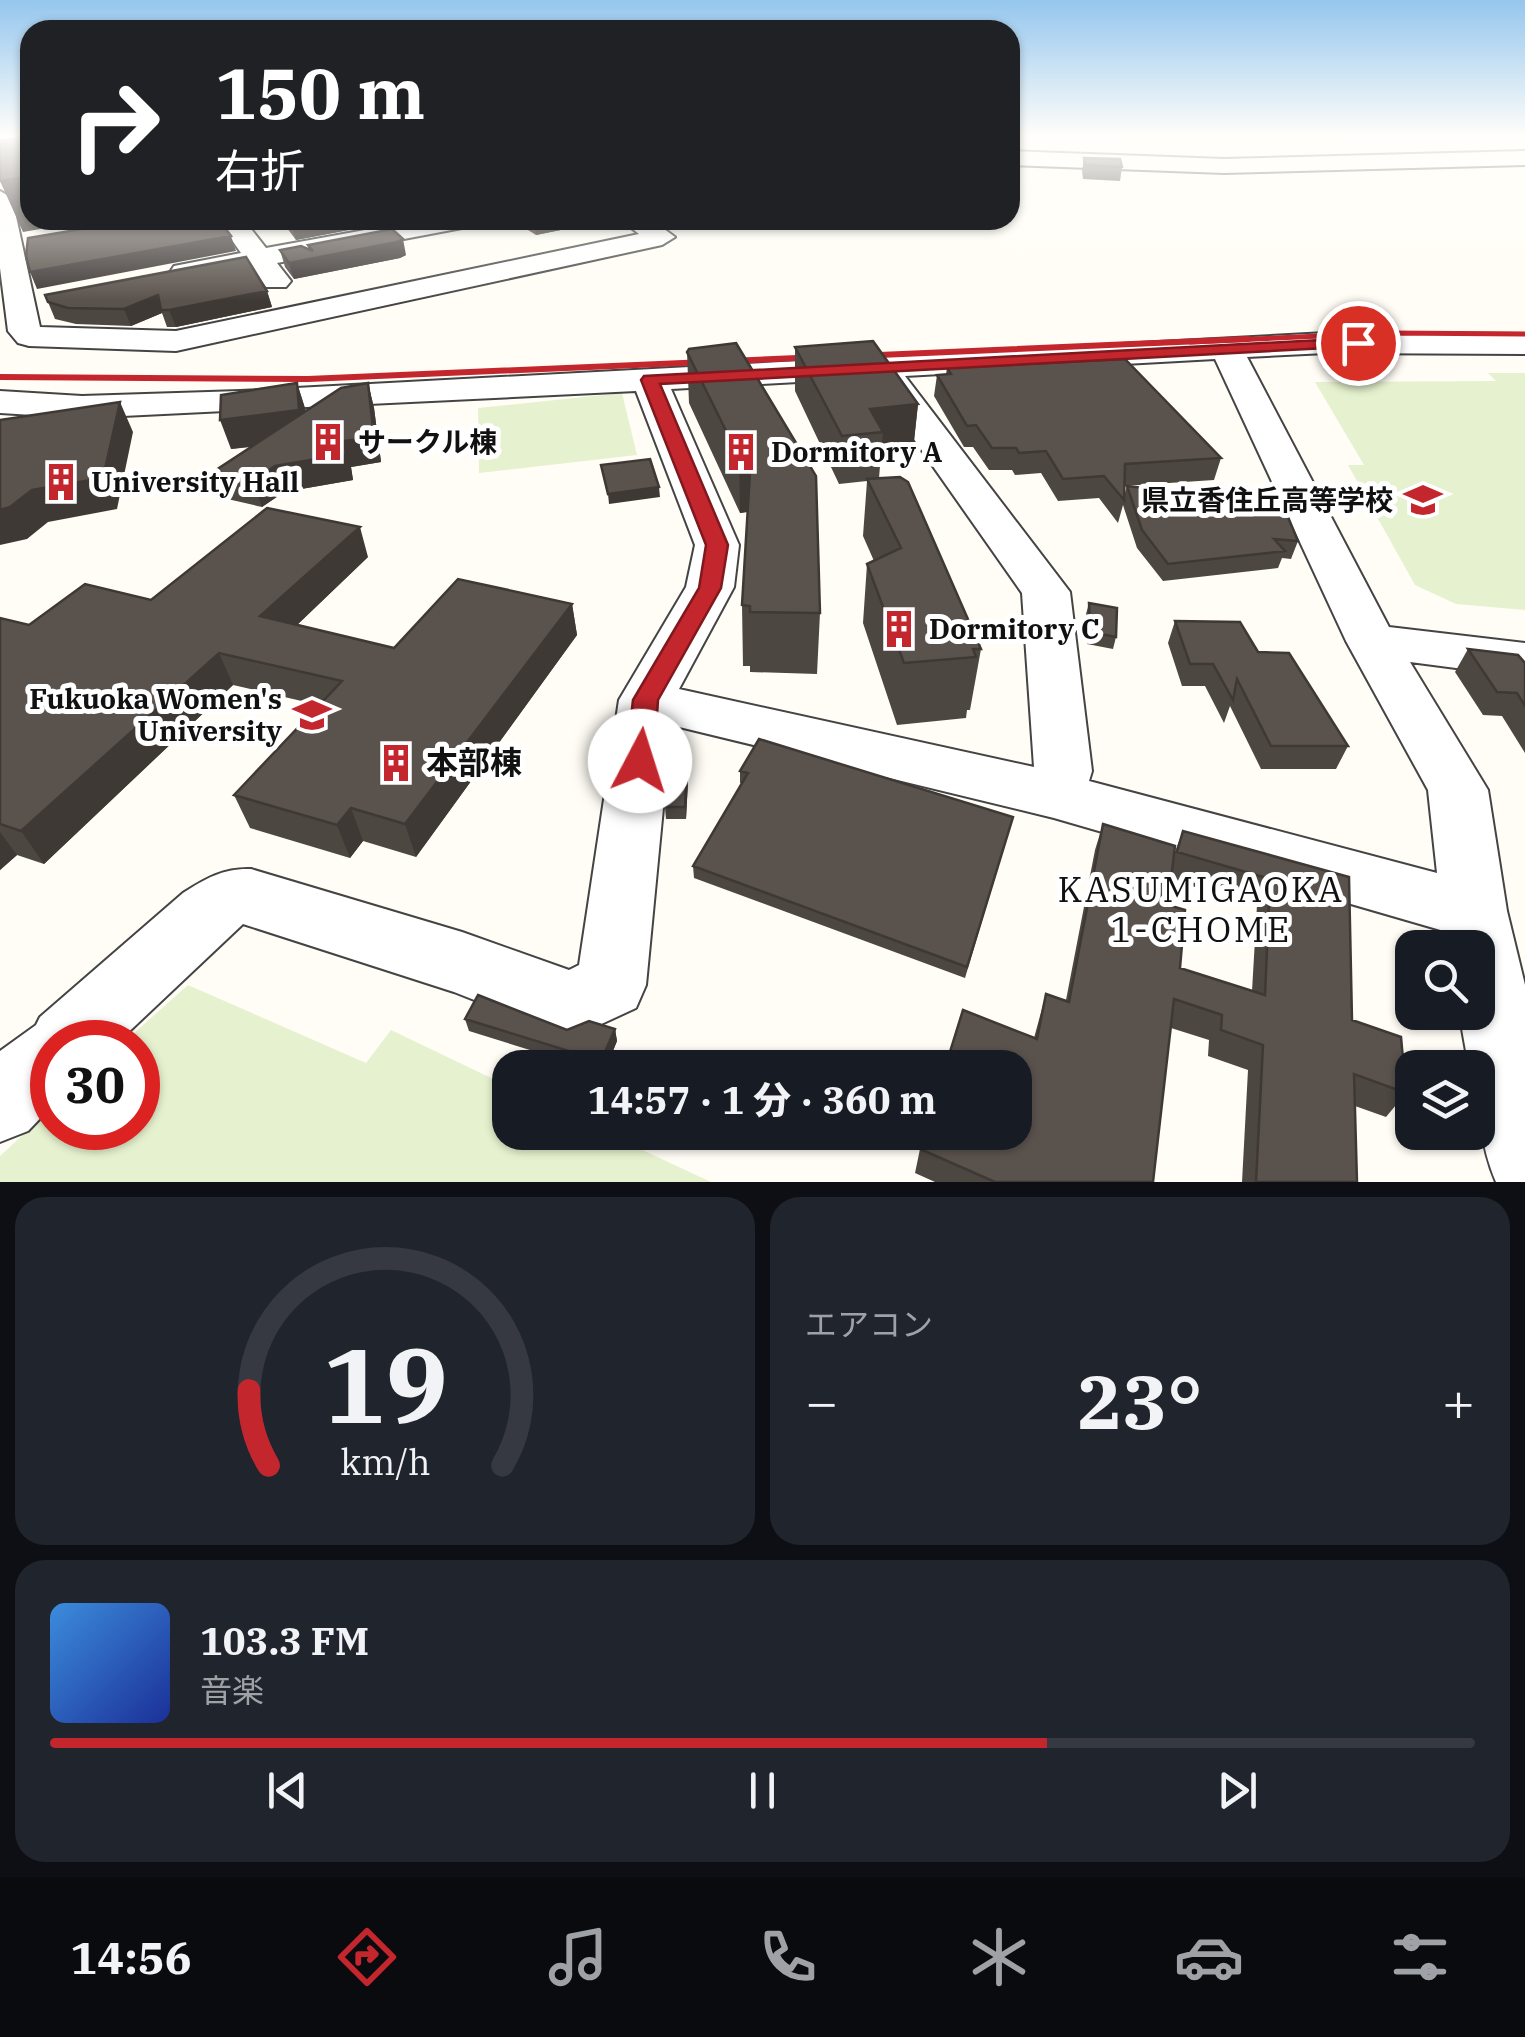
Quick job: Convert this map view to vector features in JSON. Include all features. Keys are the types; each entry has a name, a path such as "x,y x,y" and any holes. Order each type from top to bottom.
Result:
{"street":[{"path":"5,191 3,247 33,302 24,331 29,336 121,342 176,340 302,316 662,237 650,230"},
{"path":"238,230 302,316"},
{"path":"160,277 408,230"},
{"path":"3,247 44,240"},
{"path":"0,402 82,407 240,402 1226,348 1424,342 1525,344"},
{"path":"1226,348 1370,641 1458,790 1474,912 1525,1155"},
{"path":"880,366 1046,592 1063,771 1054,795"},
{"path":"90,1020 206,913 232,896 251,897 444,958 570,1004 611,985 646,700 710,588 717,545 650,380"},
{"path":"1370,641 1522,663"},
{"path":"646,700 1054,795 1474,912"},
{"path":"0,1103 30,1075"}],"green space":[{"name":"県立香住丘高等学校","path":"1488,373 1525,373 1525,610 1456,604 1415,585 1348,465 1364,465 1315,382 1496,381"},
{"path":"622,393 637,455 479,473 478,408"},
{"path":"188,985 366,1063 391,1030 492,1078 492,1150 642,1150 711,1182 0,1182 0,1156 30,1128 30,1150 160,1150 160,1020 149,1020"}],"building":[{"path":"76,230 226,230 231,236 30,272 26,256 28,238"},
{"path":"387,230 393,230 403,239 289,263 280,250 301,246 313,251 308,245"},
{"path":"246,257 267,291 169,310 161,310 158,295 124,309 68,308 48,302 45,295"},
{"path":"873,341 918,404 870,409 883,432 842,436 795,347"},
{"path":"736,343 816,476 820,613 750,612 750,606 742,605 751,456 739,457 687,352"},
{"path":"1125,359 1221,458 1125,464 1124,500 1104,476 1063,479 1046,451 1019,453 1016,448 992,448 976,425 967,426 937,375 951,374 947,368"},
{"path":"297,383 299,410 220,420 221,395"},
{"path":"368,383 374,437 344,441 346,454 275,466 253,481 213,472 341,388"},
{"path":"120,402 103,478 32,490 0,510 0,420"},
{"path":"650,459 659,487 608,494 601,465"},
{"path":"900,477 908,482 981,649 973,649 976,657 904,663 867,564 901,548 867,479"},
{"path":"1127,486 1283,505 1298,541 1274,539 1285,551 1168,564 1142,530"},
{"path":"267,508 360,527 260,616 394,648 458,579 572,604 405,824 351,808 337,825 234,795 342,681 219,653 21,831 0,824 0,618 29,625 85,584 151,600"},
{"path":"1089,603 1117,608 1116,637 1090,632"},
{"path":"1175,621 1240,622 1258,652 1289,653 1348,746 1271,746 1237,679 1233,700 1213,664 1190,664"},
{"path":"1468,649 1518,655 1525,663 1525,706 1517,693 1497,692"},
{"path":"759,739 1013,817 967,967 693,866 748,773 740,771"},
{"path":"670,750 688,750 685,807 665,807"},
{"path":"1103,824 1175,846 1168,905 1185,910 1180,968 1265,995 1270,879 1177,852 1183,831 1349,877 1352,1020 1401,1037 1402,1050 1395,1050 1395,1089 1354,1074 1357,1182 1256,1182 1263,1045 1221,1030 1222,1015 1174,999 1153,1182 995,1182 922,1150 1032,1150 1032,1050 951,1050 963,1010 1037,1039 1046,994 1069,1002"},
{"path":"478,995 567,1030 589,1021 615,1029 606,1050 565,1050 465,1019"}],"railway":[{"path":"1190,342 1388,333 1525,334"},
{"path":"856,356 1248,339"},
{"path":"0,377 308,379 821,357"}],"place":[{"name":"サークル棟","path":"328,442"},
{"name":"Dormitory A","path":"741,452"},
{"name":"University Hall","path":"61,482"},
{"name":"県立香住丘高等学校","path":"1423,500"},
{"name":"Dormitory C","path":"899,629"},
{"name":"Fukuoka Women's University","path":"312,715"},
{"name":"本部棟","path":"396,763"}],"district":[{"name":"KASUMIGAOKA 1-CHOME","path":"1201,910"}],"route":[{"path":"640,761 646,700 710,588 717,545 650,380 1358,343"}]}
